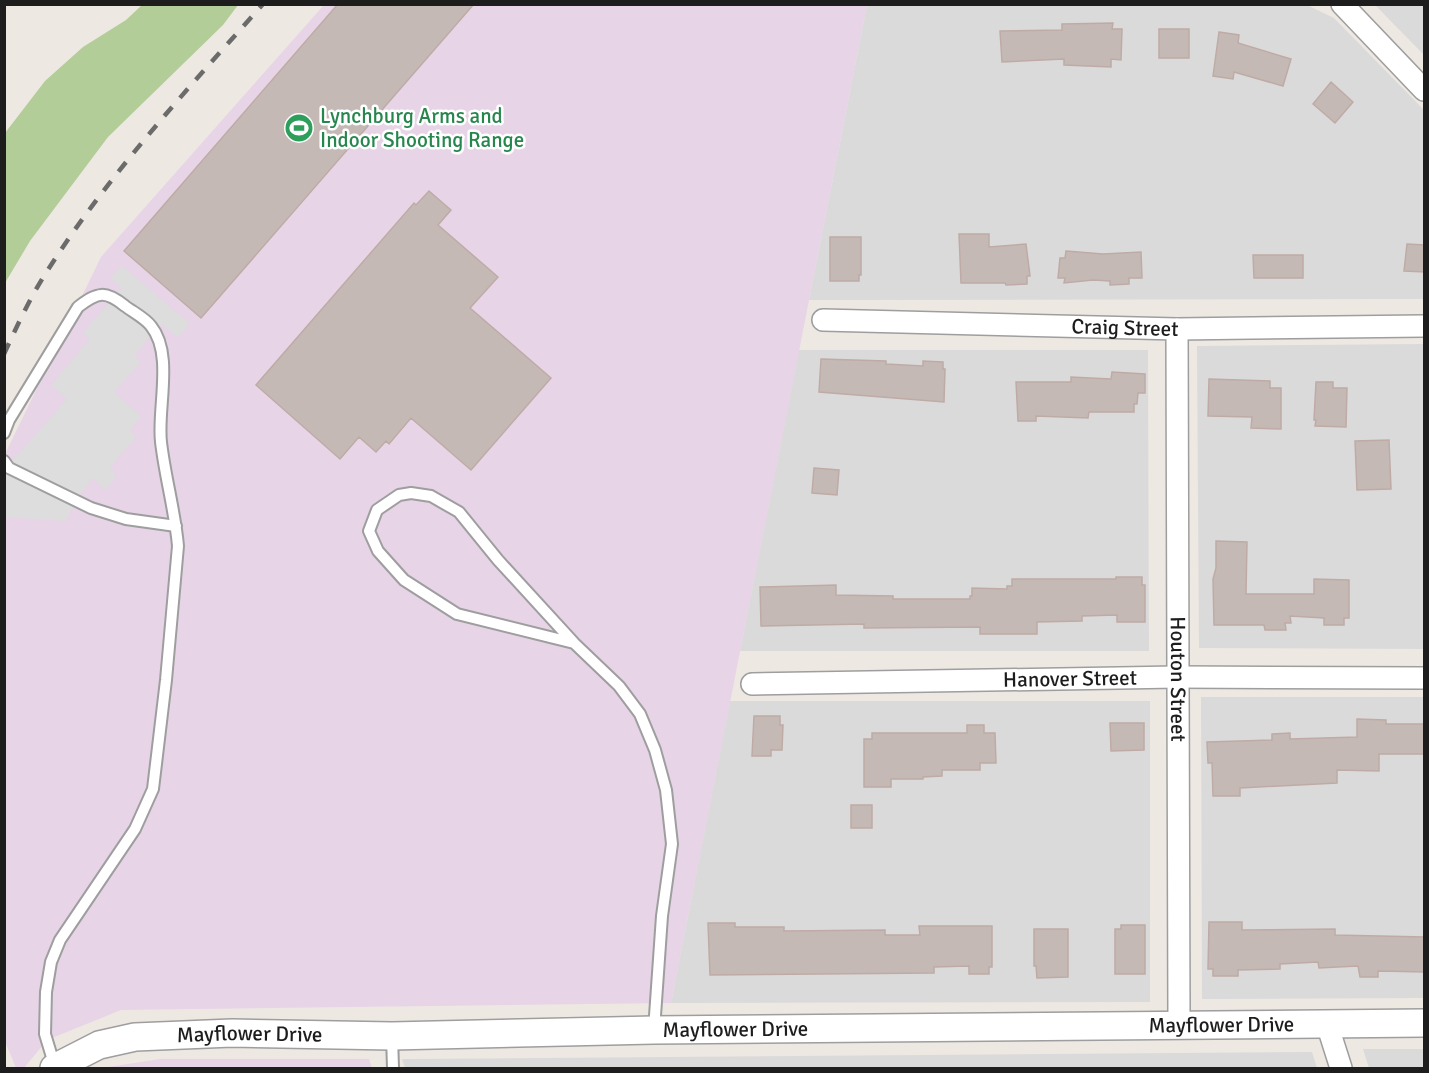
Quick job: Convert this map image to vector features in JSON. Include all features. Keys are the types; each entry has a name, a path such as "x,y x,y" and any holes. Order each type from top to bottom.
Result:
{"street":[{"path":"1342,4 1425,90"},
{"name":"Craig Street","path":"824,320 1177,329 1425,326"},
{"name":"Houton Street","path":"1177,329 1179,1026"},
{"name":"Hanover Street","path":"752,684 1177,676 1425,678"},
{"name":"Mayflower Drive","path":"54,1068 99,1045 135,1037 232,1033 392,1036 654,1030 1425,1023"},
{"path":"1327,1024 1341,1068"}],"lane":[{"path":"4,433 9,420 78,307 93,296 104,294 113,296 151,326 163,357 161,441 178,546 153,789 135,829 60,940 51,962 46,992 45,1034 54,1068"},
{"path":"4,461 9,468 91,508 126,519 176,526"},
{"path":"574,643 458,614 404,580 378,552 369,531 377,510 399,495 411,494 431,496 459,512 498,560 574,643 619,686 640,714 655,750 666,790 672,844 662,916 654,1030"},
{"path":"392,1036 393,1068"}],"shaded area":[{"path":"324,5 867,5 671,1003 121,1010 47,1040 24,1068 16,1068 4,1039 4,456 101,257"},
{"path":"867,5 1307,5 1334,18 1424,110 1424,299 809,300"},
{"path":"1375,5 1424,5 1424,55"},
{"path":"122,266 190,324 178,337 161,324 135,355 141,362 114,392 141,416 130,431 136,437 109,469 117,475 106,490 93,478 65,521 5,517 5,469 67,399 51,385 90,339 83,333 121,288 110,278"},
{"path":"1424,344 1424,649 1199,648 1197,346"},
{"path":"799,350 1148,350 1149,651 740,651"},
{"path":"1201,697 1424,697 1424,998 1202,999"},
{"path":"730,701 1150,701 1150,1002 671,1003"},
{"path":"1363,1049 1424,1049 1424,1068 1369,1068"},
{"path":"1312,1052 1317,1068 405,1068 402,1059"},
{"path":"160,1059 369,1059 372,1068 102,1068"}],"green space":[{"path":"142,5 238,5 223,25 108,137 30,241 5,283 5,133 45,81 83,47 126,20"}],"building":[{"name":"Lynchburg Arms and Indoor Shooting Range","path":"338,4 474,4 201,318 124,251"},
{"path":"1113,23 1112,29 1122,29 1121,60 1111,59 1111,67 1064,65 1064,59 1002,62 1000,31 1062,30 1062,24"},
{"path":"1159,29 1189,29 1189,58 1159,58"},
{"path":"1219,32 1239,35 1238,43 1291,59 1283,86 1234,72 1233,79 1213,76"},
{"path":"1331,82 1353,102 1335,123 1313,104"},
{"path":"429,191 451,210 438,225 498,277 470,308 551,378 471,470 411,418 389,444 386,441 376,452 359,437 340,459 256,385 414,203 416,205"},
{"path":"959,234 989,234 989,247 1026,244 1030,276 1027,276 1027,284 961,283"},
{"path":"830,237 861,237 859,281 830,281"},
{"path":"1407,244 1425,245 1425,272 1404,271"},
{"path":"1066,251 1103,254 1141,252 1142,278 1129,278 1129,284 1110,285 1110,281 1093,280 1064,283 1065,278 1058,278 1060,258 1065,258"},
{"path":"1253,255 1303,255 1303,278 1254,278"},
{"path":"821,359 886,361 886,364 923,366 923,361 943,362 943,369 945,369 944,402 819,392"},
{"path":"1112,372 1145,374 1145,393 1138,393 1134,412 1089,412 1088,418 1036,416 1036,421 1018,421 1016,382 1071,382 1071,377 1111,379"},
{"path":"1209,379 1270,381 1270,388 1281,388 1281,429 1251,428 1252,417 1208,416"},
{"path":"1316,382 1333,382 1333,388 1347,388 1346,427 1315,426"},
{"path":"1389,440 1391,489 1357,490 1355,441"},
{"path":"814,468 839,470 837,495 812,493"},
{"path":"1216,541 1247,542 1246,594 1314,594 1314,579 1349,580 1349,618 1344,618 1344,625 1324,625 1324,618 1290,616 1291,623 1285,623 1286,630 1265,630 1264,625 1214,625 1213,579 1216,568"},
{"path":"1116,577 1142,577 1142,585 1145,585 1145,622 1117,622 1117,615 1082,616 1082,621 1037,622 1037,634 980,634 980,627 864,628 864,624 761,626 760,587 836,585 836,595 893,596 893,599 970,599 972,588 1007,589 1007,586 1012,586 1012,579 1116,579"},
{"path":"754,716 780,716 780,725 783,725 782,750 771,750 771,756 752,756"},
{"path":"1357,719 1386,720 1386,724 1425,724 1425,754 1379,754 1379,771 1337,770 1337,783 1240,788 1240,796 1213,796 1212,763 1208,763 1207,742 1272,740 1272,734 1290,733 1290,739 1357,737"},
{"path":"1110,723 1144,723 1144,750 1111,751"},
{"path":"967,725 984,725 984,733 995,733 996,763 980,763 980,770 942,770 942,776 923,777 923,779 891,779 891,787 864,787 864,739 872,739 872,733 967,733"},
{"path":"851,805 872,805 872,828 851,828"},
{"path":"1209,922 1242,922 1242,930 1335,929 1335,935 1425,937 1425,972 1378,971 1378,977 1360,977 1358,966 1319,968 1318,962 1280,964 1280,969 1238,970 1238,976 1213,976 1213,969 1208,969"},
{"path":"708,923 735,923 735,927 784,927 784,931 885,930 885,935 920,935 919,926 992,926 992,967 989,967 989,974 969,974 969,966 934,967 934,973 710,975"},
{"path":"1121,925 1145,925 1145,974 1115,974 1115,929 1121,929"},
{"path":"1034,929 1068,929 1068,977 1037,978 1036,966 1034,966"}],"railway":[{"path":"4,354 38,285 68,239 120,169 263,4"}],"place":[{"name":"Lynchburg Arms and Indoor Shooting Range","path":"299,128"}]}
